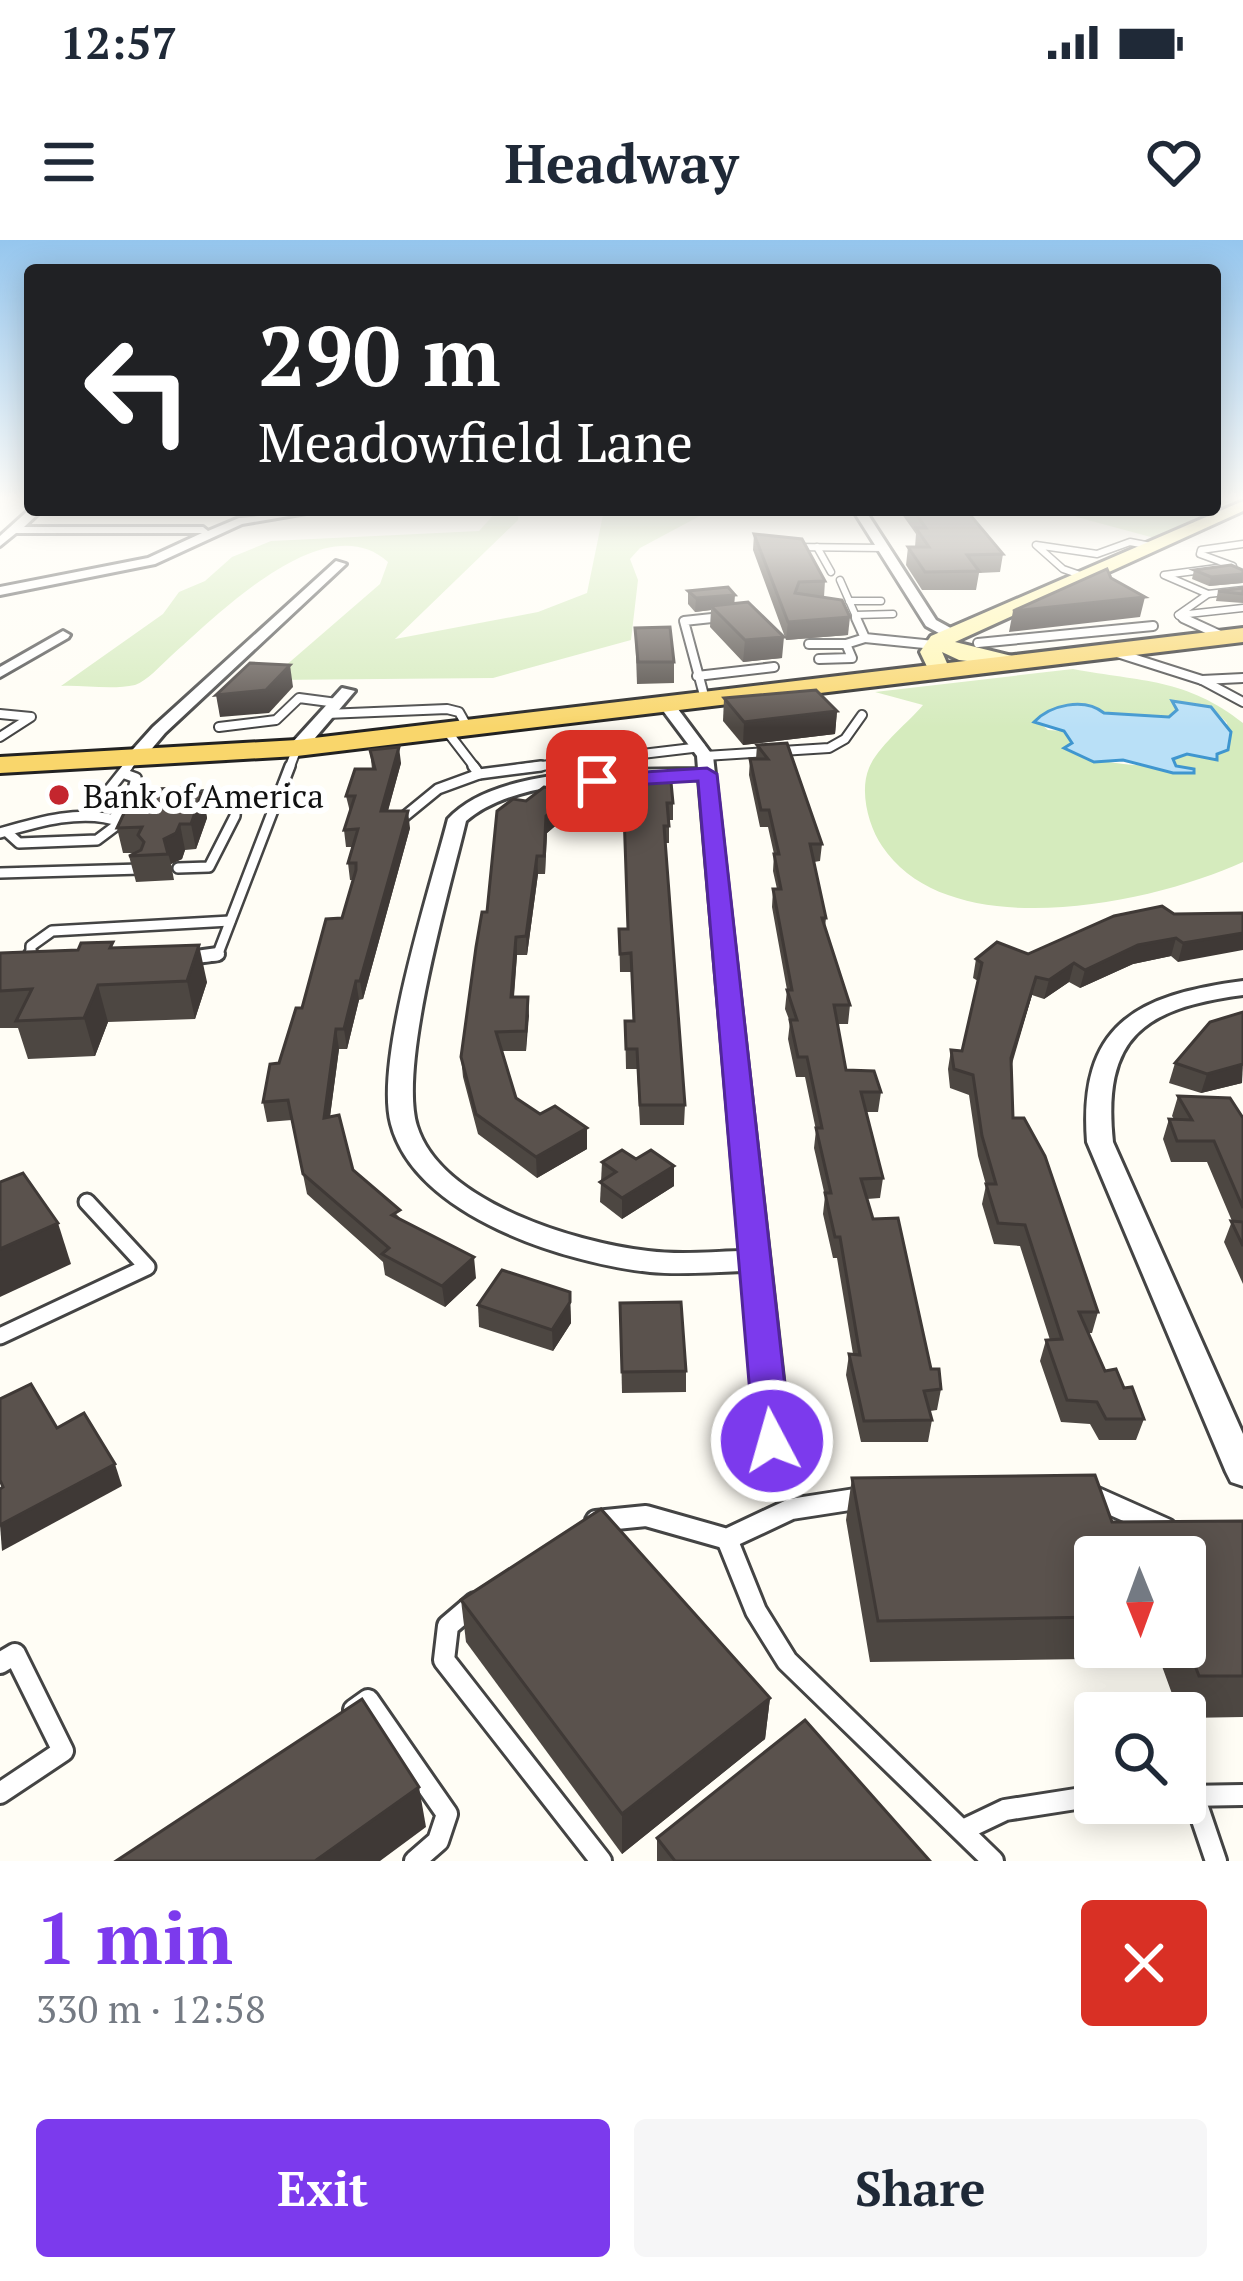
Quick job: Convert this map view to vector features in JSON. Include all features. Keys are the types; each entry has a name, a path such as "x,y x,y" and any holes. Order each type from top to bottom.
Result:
{"main road":[{"path":"0,765 128,767 666,704 701,688 941,648 1009,662 1151,635 1238,637"}],"street":[{"path":"0,591 72,577"},
{"path":"128,767 159,730 326,577"},
{"path":"901,577 941,648 1065,577"},
{"path":"0,673 63,635"},
{"path":"297,748 337,702"},
{"path":"666,704 704,759 772,1441"},
{"path":"704,759 637,776 515,791 463,810 457,819 402,1063 403,1125 418,1153 444,1182 538,1234 594,1252 654,1262 754,1261"},
{"path":"1243,988 1172,1004 1133,1023 1106,1050 1096,1078 1094,1112 1100,1142 1243,1472"}],"lane":[{"path":"1168,577 1208,594"},
{"path":"840,580 865,638"},
{"path":"1178,615 1208,594 1243,590"},
{"path":"852,607 881,601"},
{"path":"834,606 893,614"},
{"path":"1178,615 1243,608"},
{"path":"746,614 684,621 701,688 774,667"},
{"path":"1178,615 1238,637"},
{"path":"809,644 846,644 865,638 941,648"},
{"path":"978,643 1115,640 1243,702"},
{"path":"819,659 852,658 846,644"},
{"path":"1202,680 1243,677"},
{"path":"219,727 276,721 298,698 447,709 459,712 457,729 479,774"},
{"path":"0,714 32,717 0,737"},
{"path":"405,816 421,797 441,785 479,774 830,748 844,739 862,715"},
{"path":"168,959 217,956 297,748"},
{"path":"113,819 123,807 104,796 112,780 128,767 136,778 132,794 116,801"},
{"path":"116,801 225,795 236,804 235,817 209,867 178,868"},
{"path":"40,821 121,822 97,840 19,842 4,833 40,821"},
{"path":"0,873 141,869"},
{"path":"54,963 32,964 32,946 52,931 230,921"},
{"path":"0,1336 147,1267 88,1202"},
{"path":"1078,1493 1104,1497 1186,1536"},
{"path":"571,1536 588,1523 617,1513 652,1515 727,1539 781,1509 826,1498 872,1497"},
{"path":"727,1539 756,1611 787,1660 993,1861"},
{"path":"500,1585 446,1622 440,1638 444,1660 601,1861"},
{"path":"0,1663 15,1654 62,1750 0,1793"},
{"path":"330,1727 368,1700 447,1814 438,1841 416,1861"},
{"path":"1206,1796 1243,1796"},
{"path":"963,1830 1005,1810 1074,1799"},
{"path":"1201,1824 1216,1861"}],"green space":[{"path":"210,577 266,577 140,683 61,686 163,614 179,592"},
{"path":"383,577 459,577 395,639 538,612 587,593 590,577 638,580 631,640 493,678 269,680 380,584"},
{"path":"1073,669 1163,684 1202,697 1243,723 1243,862 1204,878 1106,902 1001,907 954,897 913,877 882,846 873,829 865,798 869,768 923,705 875,692","holes":["1173,702 1211,707 1227,723 1229,746 1215,757 1180,755 1172,762 1176,766 1101,761 1073,753 1064,747 1073,742 1064,731 1048,730 1036,720 1075,704 1104,713 1169,717 1177,710"]}],"water":[{"path":"1172,701 1211,707 1231,732 1228,750 1217,754 1217,760 1187,754 1173,759 1176,766 1194,769 1194,773 1173,773 1123,760 1094,762 1064,748 1072,743 1064,731 1034,722 1058,707 1077,704 1104,713 1169,717 1177,710"}],"building":[{"path":"770,577 823,577 825,581 799,582 795,593 842,600 850,617 788,622"},
{"path":"1090,577 1110,577 1145,597 1013,611"},
{"path":"728,587 735,595 696,598 688,591"},
{"path":"748,602 784,637 745,640 711,606"},
{"path":"670,627 674,662 638,662 635,628"},
{"path":"250,663 290,665 266,690 216,695"},
{"path":"816,690 837,711 744,722 724,698"},
{"path":"787,743 822,844 810,844 826,918 822,918 850,1005 834,1005 846,1070 874,1071 881,1092 861,1092 883,1178 861,1179 873,1219 898,1218 931,1369 939,1369 941,1389 924,1391 932,1420 864,1421 849,1354 860,1355 840,1237 835,1237 825,1193 831,1193 816,1128 822,1128 807,1057 798,1057 790,1020 797,1020 787,990 792,990 773,889 781,889 774,854 779,854 769,810 761,810 750,759 768,759 757,745"},
{"path":"399,747 381,811 408,811 360,981 356,981 344,1029 336,1029 324,1118 339,1115 353,1170 400,1210 392,1215 474,1257 442,1286 382,1254 389,1248 303,1174 288,1100 263,1102 270,1064 279,1063 296,1008 302,1008 326,919 342,918 356,870 356,863 348,863 358,829 344,830 355,796 346,796 355,769 375,769 370,750"},
{"path":"628,782 671,782 673,803 667,803 669,826 664,826 685,1105 640,1105 637,1049 626,1049 625,1021 634,1021 631,953 620,954 619,929 628,929 624,813 630,813"},
{"path":"544,787 574,793 546,816 544,856 537,856 526,936 516,937 511,997 528,997 526,1031 496,1032 516,1098 540,1114 555,1106 587,1128 536,1157 476,1114 461,1057 482,912 487,912 497,811 513,799 526,801"},
{"path":"187,788 185,794 202,793 191,824 180,824 176,833 164,839 168,854 129,856 141,850 144,842 138,835 142,827 117,828 127,807 143,807 150,789"},
{"path":"1162,906 1174,914 1243,913 1243,933 1138,945 1085,970 1074,963 1049,980 1036,977 1011,1058 1013,1118 1024,1118 1045,1156 1098,1312 1079,1312 1105,1371 1116,1369 1124,1388 1132,1387 1144,1419 1106,1419 1097,1402 1067,1400 1046,1340 1062,1339 1025,1225 998,1223 986,1184 996,1184 982,1136 973,1075 954,1069 951,1050 962,1051 982,963 976,959 997,942 1028,954 1114,916"},
{"path":"113,942 110,948 199,945 187,981 98,985 84,1018 16,1021 32,989 0,991 0,953 78,950 81,943"},
{"path":"1243,1012 1243,1064 1207,1074 1175,1063 1210,1022"},
{"path":"1178,1096 1230,1098 1243,1118 1243,1208 1214,1141 1177,1141 1169,1119 1192,1120"},
{"path":"622,1150 636,1159 651,1150 674,1166 622,1198 600,1182 616,1172 602,1162"},
{"path":"23,1173 58,1223 0,1249 0,1182"},
{"path":"1231,1221 1243,1222 1243,1246"},
{"path":"502,1270 570,1292 570,1302 552,1330 478,1305"},
{"path":"681,1302 686,1371 622,1372 620,1303"},
{"path":"31,1384 57,1428 84,1413 115,1464 0,1525 0,1399"},
{"path":"1095,1475 1112,1522 1243,1521 1243,1676 1199,1676 1196,1668 1206,1668 1206,1536 1074,1536 1074,1617 878,1621 852,1478"},
{"path":"601,1509 770,1698 622,1814 461,1600"},
{"path":"362,1699 419,1787 315,1861 116,1861"},
{"path":"805,1720 930,1861 675,1861 657,1838"}],"place":[{"name":"Bank of America","path":"59,795"}],"route":[{"path":"597,781 707,774 772,1441"}]}
